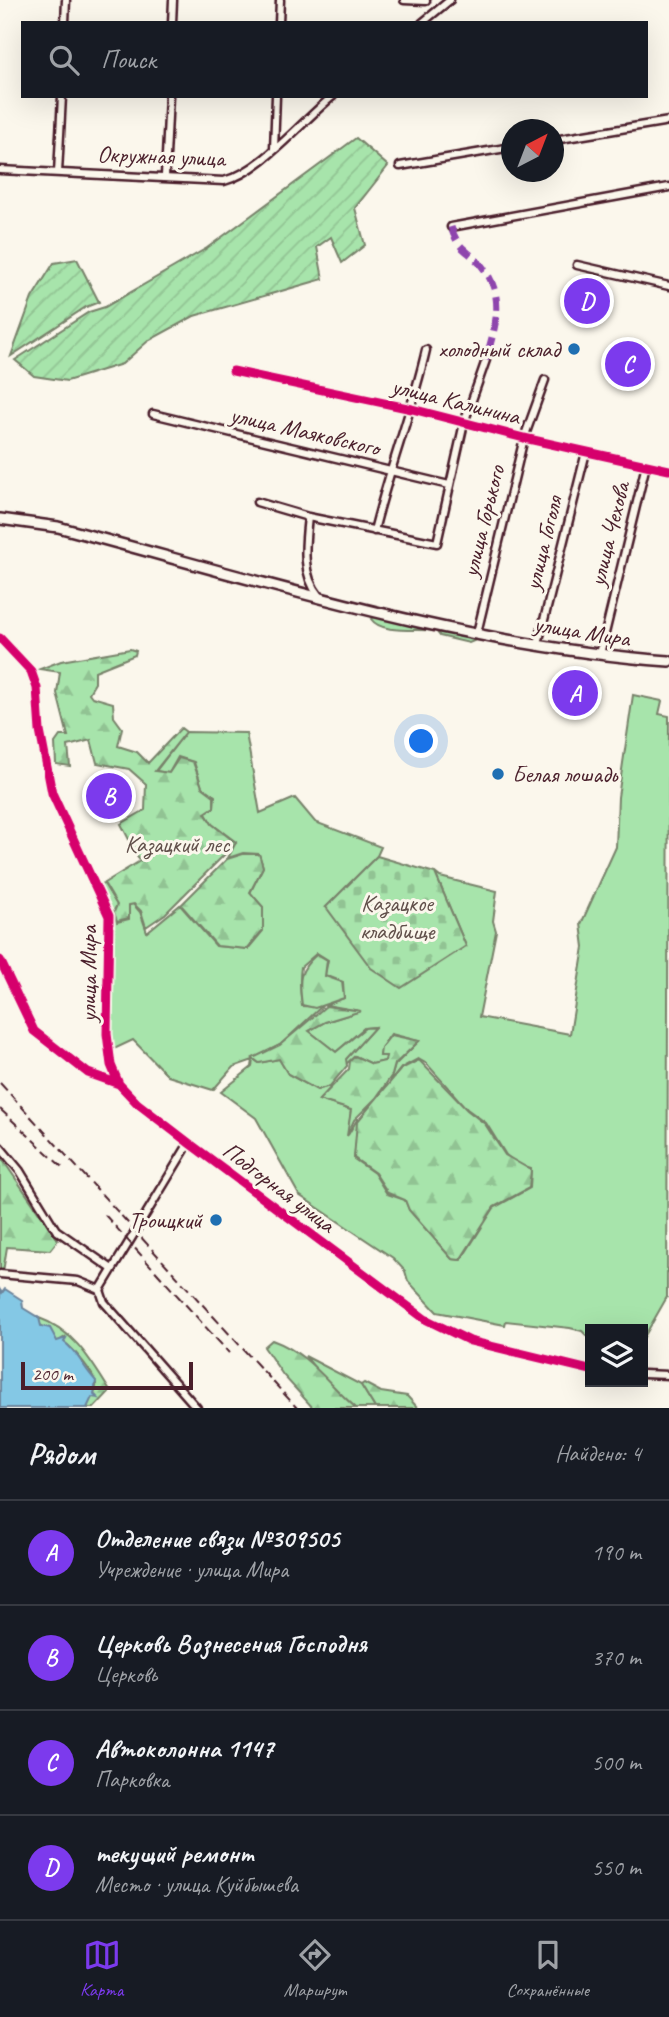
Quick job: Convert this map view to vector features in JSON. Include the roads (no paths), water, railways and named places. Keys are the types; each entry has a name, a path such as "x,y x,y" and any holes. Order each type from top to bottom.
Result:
{"main road":[{"name":"улица Мира","path":"0,519 58,527 319,596 477,633 600,654 668,658"}],"street":[{"path":"65,21 66,0"},
{"path":"172,21 173,0"},
{"path":"279,21 280,0"},
{"path":"404,0 426,1 434,14"},
{"path":"425,21 450,0"},
{"path":"58,173 62,98"},
{"path":"165,176 169,98"},
{"path":"274,149 276,98"},
{"name":"Окружная улица","path":"0,170 165,176 224,181 237,178 331,98"},
{"path":"564,138 669,121"},
{"path":"400,166 501,149"},
{"path":"451,227 669,187"},
{"path":"577,265 669,286"},
{"path":"374,531 389,471 412,409 426,349"},
{"path":"257,502 307,517 437,543 464,423 486,360"},
{"name":"улица Калинина","path":"233,371 412,409 524,438 669,470"},
{"name":"улица Горького","path":"477,633 524,438 545,380"},
{"name":"улица Маяковского","path":"153,414 449,485"},
{"name":"улица Гоголя","path":"538,644 586,452"},
{"name":"улица Чехова","path":"600,654 646,465"},
{"path":"307,517 305,554 309,584 319,596"},
{"name":"улица Мира","path":"0,638 31,671 37,688 40,731 52,793 109,916 111,964 107,1034 111,1065 118,1084"},
{"name":"Подгорная улица","path":"0,960 34,1031 88,1073 118,1084 189,1143 425,1319 470,1341 585,1369"},
{"path":"189,1143 143,1229 112,1269 100,1290 104,1302 197,1408"},
{"path":"0,1147 20,1171 56,1230 112,1269"},
{"path":"0,1274 78,1281 100,1290"},
{"path":"648,1374 669,1375"}],"water":[{"path":"5,1289 22,1300 23,1308 39,1318 41,1326 50,1328 57,1341 66,1338 64,1342 96,1381 94,1394 98,1398 92,1397 87,1408 0,1408 0,1290 2,1293"}],"railway":[{"path":"0,1083 297,1408"},
{"path":"0,1109 63,1168"},
{"path":"105,1215 229,1353"}],"place":[{"name":"текущий ремонт","path":"587,301"},
{"name":"холодный склад","path":"574,349"},
{"name":"Автоколонна 1147","path":"628,364"},
{"name":"Отделение связи №309505","path":"575,693"},
{"name":"Белая лошадь","path":"498,774"},
{"name":"Церковь Вознесения Господня","path":"109,796"},
{"name":"Троицкий","path":"216,1220"}],"park label":[{"name":"Казацкий лес","path":"177,844"},
{"name":"Казацкое кладбище","path":"397,917"}]}
